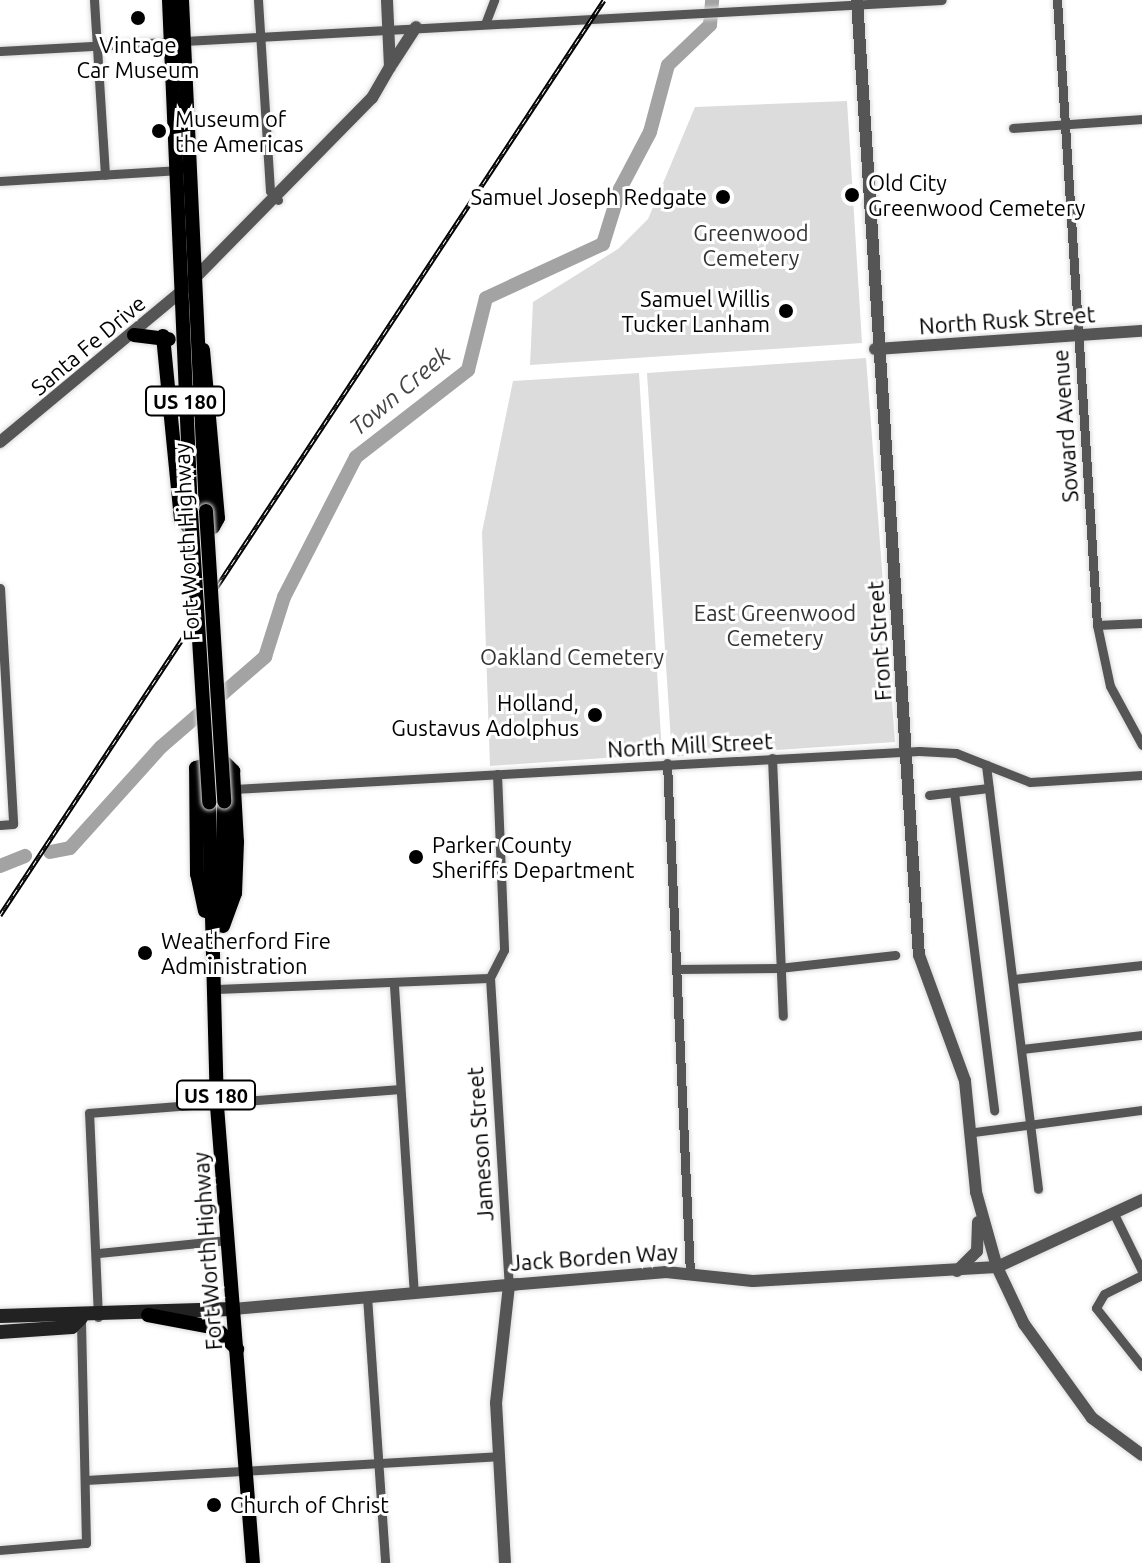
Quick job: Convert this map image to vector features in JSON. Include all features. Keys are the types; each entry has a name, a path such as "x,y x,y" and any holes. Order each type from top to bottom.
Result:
{"main road":[{"name":"Fort Worth Highway","path":"169,0 178,40 186,169 198,276 199,512 216,802 217,1106 253,1563"},
{"name":"Fort Worth Highway","path":"178,40 182,0"},
{"name":"Fort Worth Highway","path":"186,169 183,366 199,512"},
{"path":"163,336 183,525 208,529 218,518 208,366 197,333"},
{"path":"134,335 163,336"},
{"path":"163,336 183,366"},
{"path":"227,762 234,789 237,883 216,928 197,874 199,763 227,762"},
{"name":"Jack Borden Way","path":"0,1316 81,1318 233,1309"},
{"path":"148,1315 216,1328 237,1349"},
{"name":"Jack Borden Way","path":"0,1332 72,1327 81,1318"}],"street":[{"path":"94,0 105,175"},
{"path":"258,0 270,191 278,200"},
{"path":"387,0 390,67"},
{"path":"485,24 494,0"},
{"path":"0,51 389,28 692,16 857,2 942,0"},
{"name":"Soward Avenue","path":"1057,0 1097,625 1110,686 1142,745"},
{"name":"Front Street","path":"857,2 875,349 907,752 919,955 965,1081 974,1132 981,1212 997,1267 1024,1324 1092,1418 1142,1455"},
{"name":"Santa Fe Drive","path":"0,442 134,335 278,200 372,98 416,27"},
{"path":"1013,128 1142,119"},
{"path":"0,181 186,169"},
{"name":"North Rusk Street","path":"875,349 1142,331"},
{"path":"0,592 13,824 0,825"},
{"path":"1097,625 1142,623"},
{"name":"North Mill Street","path":"234,789 907,752 956,753 1030,782 1142,775"},
{"path":"772,758 783,1016"},
{"path":"667,763 690,1273"},
{"path":"986,765 1038,1189"},
{"name":"Jameson Street","path":"497,774 504,950 490,978 509,1285 497,1456 505,1563"},
{"path":"929,795 989,788"},
{"path":"954,792 994,1110"},
{"path":"677,969 779,968 895,955"},
{"path":"1014,979 1142,965"},
{"path":"215,989 394,986 490,978"},
{"path":"394,986 414,1292"},
{"path":"1022,1049 1142,1035"},
{"path":"98,1317 98,1253 89,1113 217,1106 399,1089"},
{"path":"974,1132 1142,1110"},
{"name":"Jack Borden Way","path":"233,1309 414,1292 690,1273 753,1281 997,1267 1142,1200"},
{"path":"957,1271 977,1251 981,1212"},
{"path":"1113,1212 1142,1273 1104,1294 1096,1308 1142,1366"},
{"path":"98,1253 228,1240"},
{"path":"367,1296 381,1464 385,1563"},
{"path":"0,1550 86,1543 81,1318"},
{"path":"86,1480 497,1456"}],"green space":[{"name":"Greenwood Cemetery","path":"847,101 862,343 530,365 533,302 618,249 648,219 695,107"},
{"name":"East Greenwood Cemetery","path":"866,358 895,742 672,757 647,373"},
{"name":"Oakland Cemetery","path":"639,373 662,754 490,766 482,532 513,381"}],"waterway":[{"name":"Town Creek","path":"50,852 70,848 161,747 265,657 284,597 356,457 468,370 486,298 603,244 620,189 650,132 668,65 710,25 712,0"},
{"name":"Town Creek","path":"0,866 25,856"}],"railway":[{"path":"0,915 604,0"}],"place":[{"name":"Vintage Car Museum","path":"138,18"},
{"name":"Museum of the Americas","path":"159,131"},
{"name":"Old City Greenwood Cemetery","path":"852,195"},
{"name":"Samuel Joseph Redgate","path":"723,197"},
{"name":"Samuel Willis Tucker Lanham","path":"786,311"},
{"name":"Holland, Gustavus Adolphus","path":"595,715"},
{"name":"Parker County Sheriffs Department","path":"416,857"},
{"name":"Weatherford Fire Administration","path":"145,953"},
{"name":"Church of Christ","path":"214,1505"}]}
